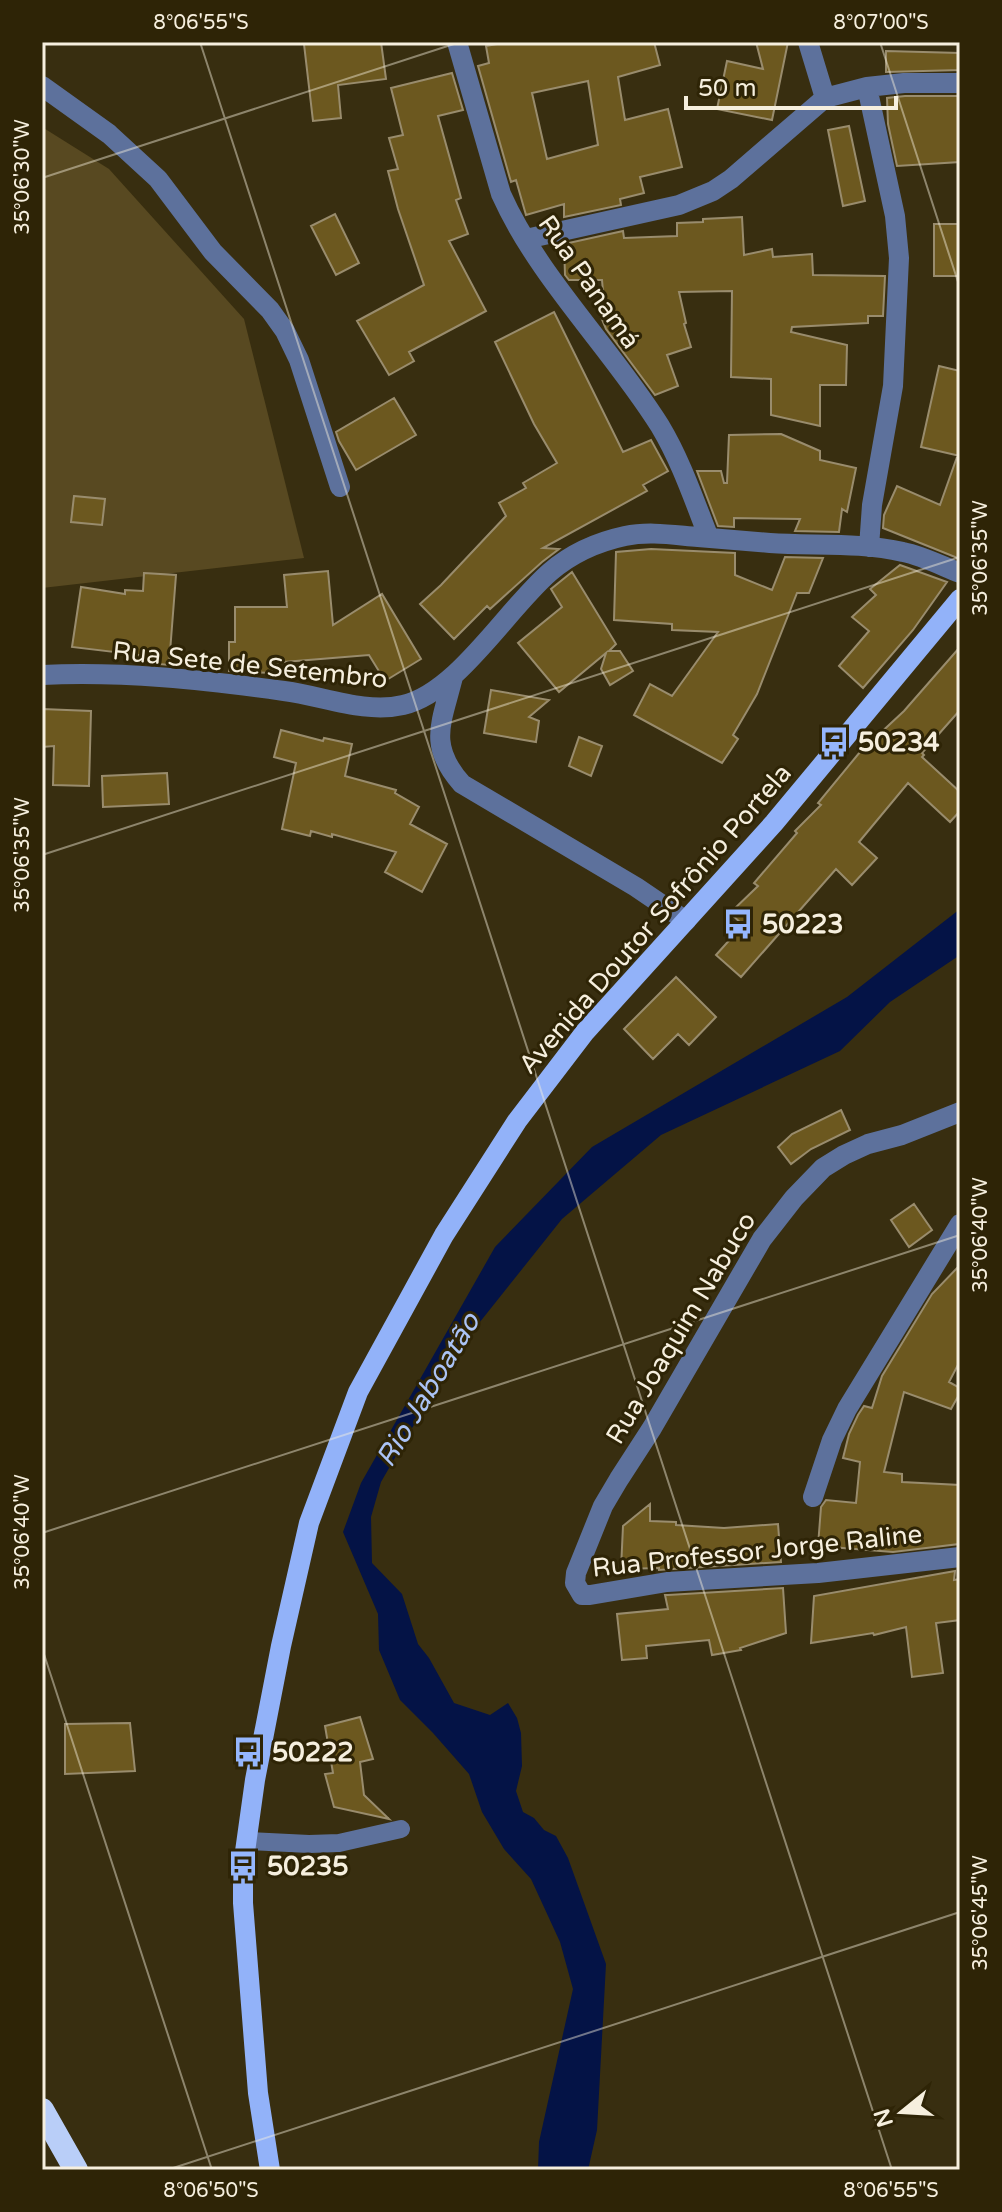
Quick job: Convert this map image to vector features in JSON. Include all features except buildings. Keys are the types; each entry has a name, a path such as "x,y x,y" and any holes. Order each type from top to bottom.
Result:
{"highway":[{"path":"42,2110 76,2170"}],"main road":[{"name":"Avenida Doutor Sofrônio Portela","path":"270,2170 258,2093 243,1903 243,1866 266,1721 309,1523 358,1392 444,1235 517,1121 585,1032 774,823 960,599"}],"street":[{"name":"Rua Panamá","path":"459,42 501,194 526,239 658,424 684,475 709,538"},
{"path":"808,42 825,98"},
{"path":"526,239 679,205 713,191 825,98 867,87 904,83 960,83"},
{"path":"42,86 109,134 158,179 213,252 270,310 285,331 299,360 340,487"},
{"path":"867,87 895,216 899,258 893,386 872,505 869,547"},
{"name":"Rua Sete de Setembro","path":"42,675 182,679 287,691 383,709 408,704 428,696 453,677 530,591 566,560 587,547 650,533 869,547 914,554 960,573"},
{"path":"453,677 439,732 441,751 448,769 462,784 636,887 686,921"},
{"name":"Rua Joaquim Nabuco","path":"576,1573 603,1506 762,1239 794,1198 823,1168 844,1155 960,1112"},
{"path":"813,1497 832,1440 847,1409 960,1224"},
{"name":"Rua Professor Jorge Raline","path":"576,1573 575,1583 579,1592 590,1595 667,1582 818,1573 960,1557"}],"lane":[{"path":"248,1841 339,1843 401,1829"}],"shaded area":[{"path":"42,127 109,169 244,319 304,558 42,588"}],"water":[{"name":"Rio Jaboatão","path":"960,909 960,955 890,1002 840,1051 661,1135 562,1219 456,1352 381,1482 371,1517 372,1563 402,1594 418,1644 454,1703 490,1715 508,1703 517,1718 521,1733 522,1766 516,1791 523,1812 556,1836 568,1858 606,1964 597,2130 588,2170 538,2170 539,2142 573,1989 560,1942 531,1879 504,1849 482,1812 469,1774 400,1700 379,1650 378,1614 343,1532 361,1483 495,1247 592,1147 847,997"}],"place":[{"name":"50234","path":"834,742"},
{"name":"50223","path":"738,924"},
{"name":"50222","path":"248,1752"},
{"name":"50235","path":"243,1866"}]}
